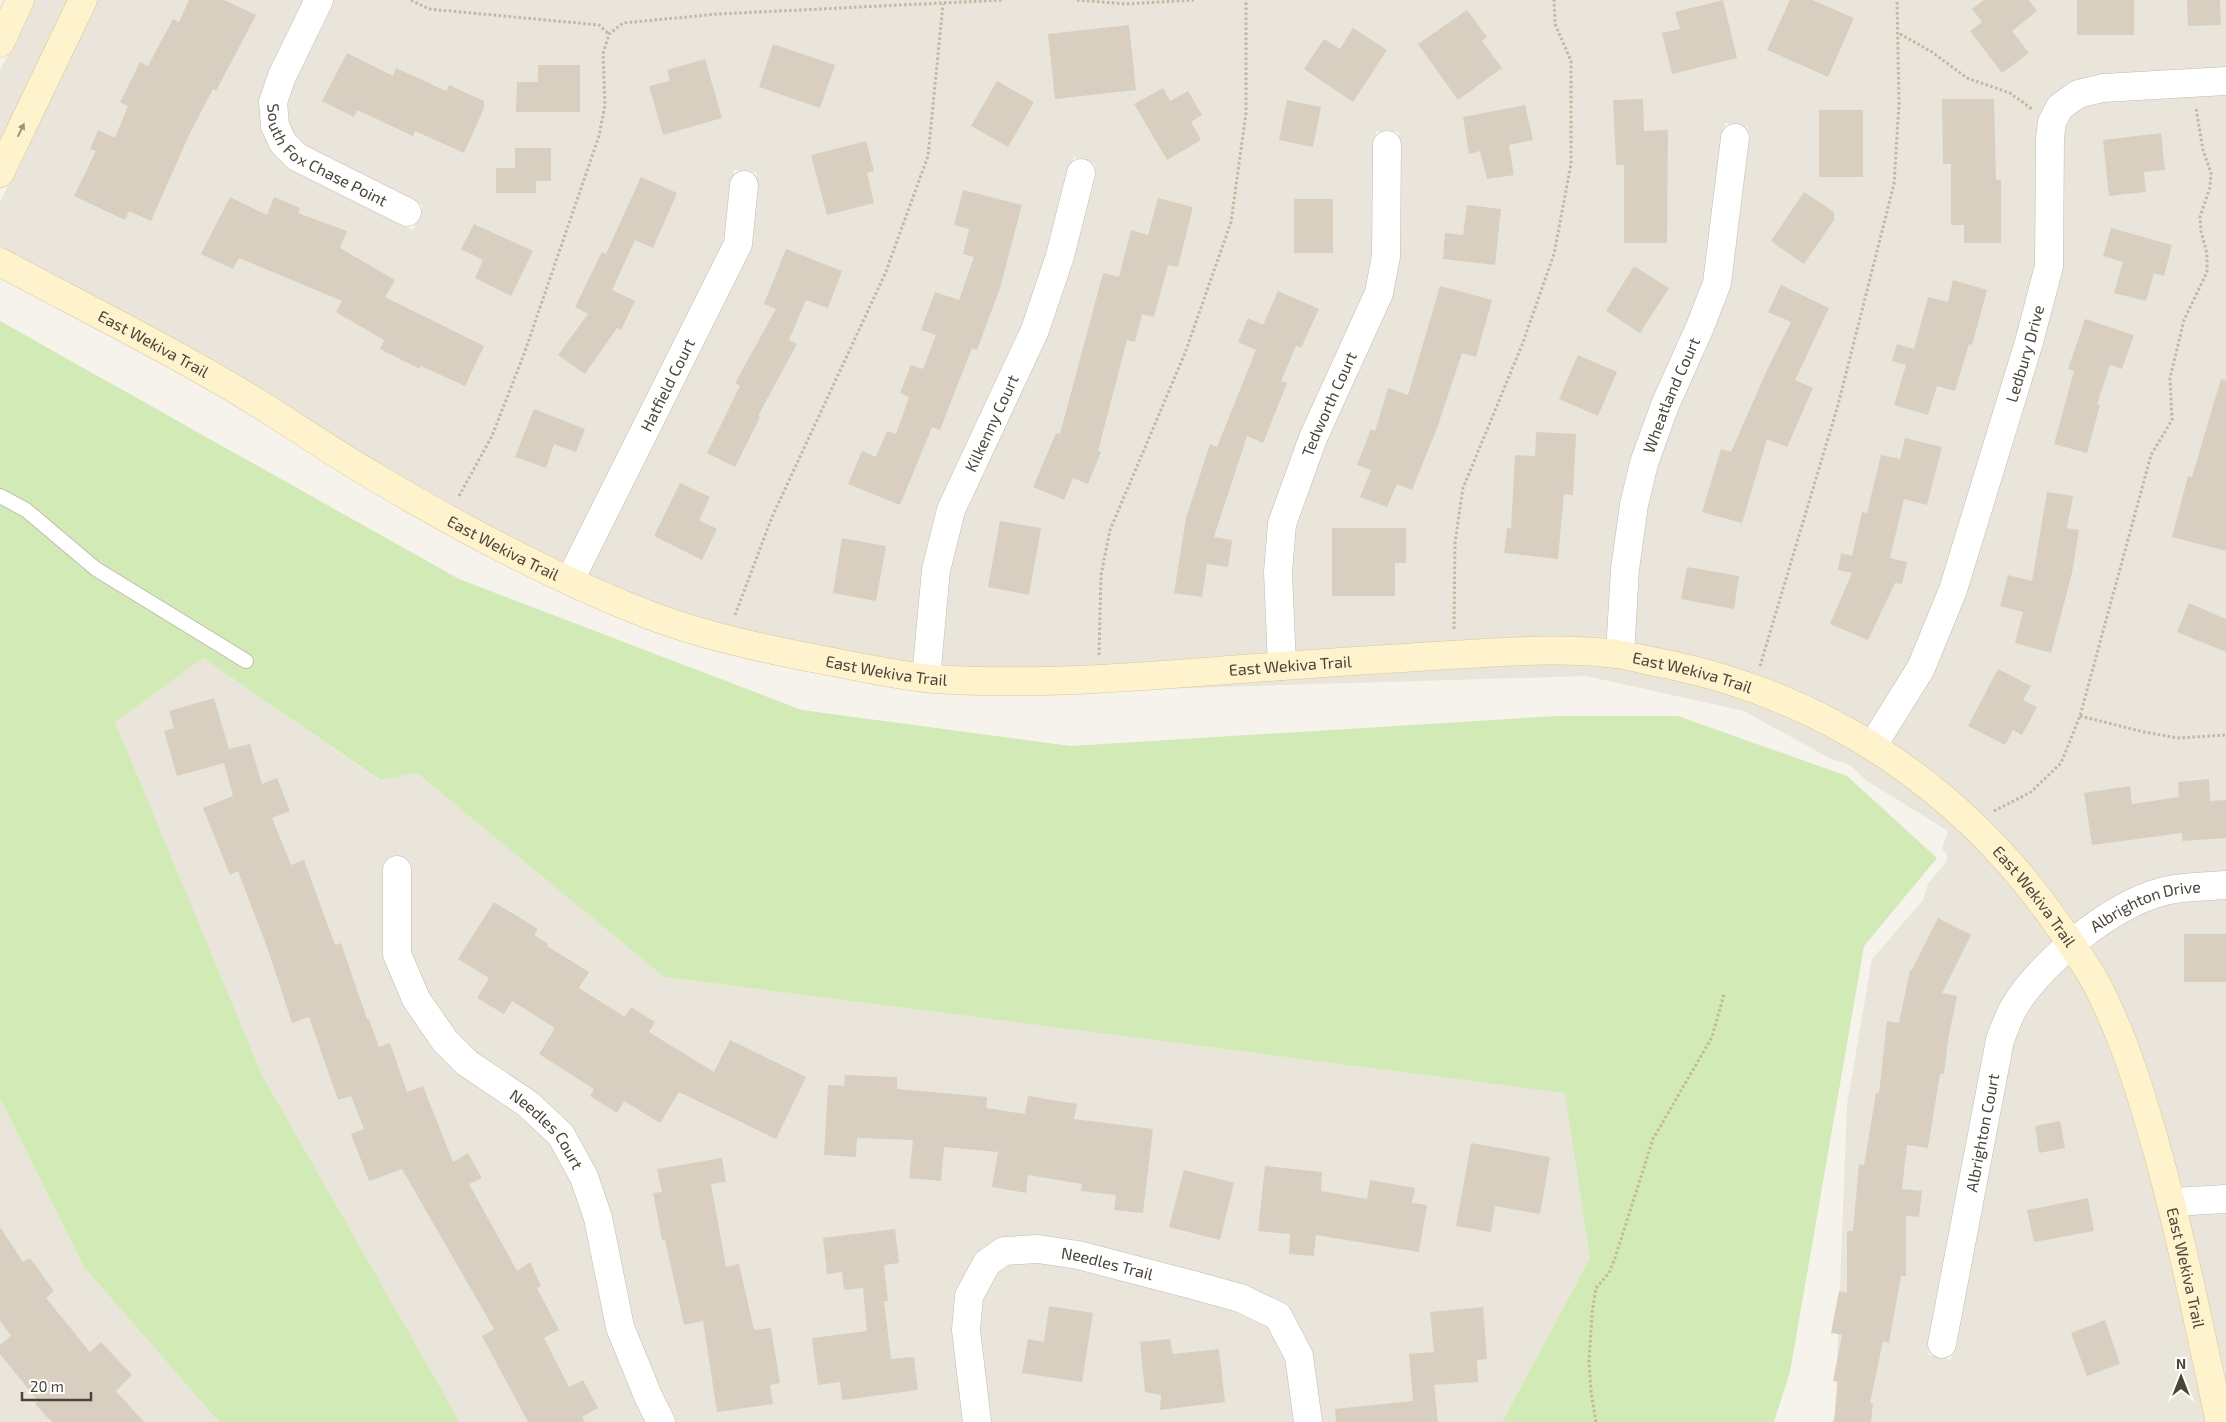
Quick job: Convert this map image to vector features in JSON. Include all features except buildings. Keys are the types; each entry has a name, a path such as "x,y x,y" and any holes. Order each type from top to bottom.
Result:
{"street":[{"path":"0,43 20,0"},
{"path":"0,174 83,0"},
{"name":"South Fox Chase Point","path":"319,0 282,76 273,102 275,126 282,143 297,158 408,212"},
{"path":"2052,122 2060,107 2078,94 2103,88 2226,81"},
{"name":"Ledbury Drive","path":"1873,745 1921,668 1953,590 2029,342 2049,266 2050,138 2052,122"},
{"name":"Wheatland Court","path":"1620,654 1625,569 1634,505 1644,463 1665,405 1700,327 1716,283 1735,138"},
{"name":"Tedworth Court","path":"1282,666 1278,572 1282,524 1313,438 1379,293 1386,256 1387,145"},
{"name":"Kilkenny Court","path":"926,678 936,570 951,510 1035,330 1060,256 1081,173"},
{"name":"Hatfield Court","path":"570,580 738,244 744,185"},
{"name":"East Wekiva Trail","path":"0,262 222,381 374,477 509,551 652,616 726,639 831,662 926,678 1031,682 1098,680 1454,654 1550,650 1620,654 1706,673 1753,687 1806,710 1873,745 1938,792 1972,822 2004,856 2042,902 2071,942 2100,991 2125,1050 2143,1100 2172,1202 2220,1422"},
{"name":"Needles Court","path":"397,870 397,954 416,999 444,1041 468,1063 528,1104 561,1135 584,1177 598,1218 620,1327 648,1396 661,1422"},
{"name":"Albrighton Drive","path":"2071,942 2131,903 2162,891 2226,886"},
{"name":"Albrighton Court","path":"1942,1344 2000,1040 2013,1009 2024,994 2071,942"},
{"path":"2172,1202 2226,1199"},
{"name":"Needles Trail","path":"977,1422 966,1330 969,1296 987,1263 1004,1251 1038,1249 1078,1256 1193,1284 1240,1298 1278,1316 1299,1356 1308,1422"}],"lane":[{"path":"0,496 26,510 96,569 246,661"}],"path":[{"path":"411,0 429,9 599,25 609,34"},
{"path":"447,517 492,436 524,354 598,136 605,105 602,54 609,34 623,23 718,14 1003,0"},
{"path":"1078,0 1126,4 1194,0"},
{"path":"1098,680 1101,575 1110,530 1185,353 1231,222 1246,113 1246,0"},
{"path":"1454,654 1456,542 1463,488 1522,345 1554,254 1571,164 1571,61 1555,24 1554,0"},
{"path":"1753,687 1838,405 1894,184 1900,104 1897,0"},
{"path":"726,639 772,517 885,274 928,156 943,4"},
{"path":"1899,33 1932,52 1966,78 2010,93 2052,122"},
{"path":"1972,822 2030,792 2061,763 2080,716 2151,456 2172,420 2170,378 2184,320 2207,272 2207,254 2201,231 2200,217 2210,187 2211,173 2203,150 2191,83"},
{"path":"2080,716 2144,732 2178,738 2226,735"},
{"path":"1596,1422 1591,1392 1589,1360 1590,1331 1596,1288 1609,1273 1615,1258 1653,1138 1712,1037 1724,994"}],"shaded area":[{"path":"34,0 70,0 0,146 0,71"},
{"path":"97,0 305,0 271,69 262,97 264,132 275,153 293,170 413,230 423,205 304,146 292,135 286,122 285,104 292,81 333,0 2226,0 2226,67 2103,74 2072,83 2050,100 2040,120 2038,138 2037,264 2018,339 1943,585 1911,661 1869,729 1811,697 1756,674 1708,660 1632,644 1637,571 1646,508 1656,467 1676,411 1711,333 1728,284 1748,127 1725,123 1705,279 1690,322 1654,400 1633,458 1623,501 1613,568 1609,640 1550,637 1293,651 1290,572 1293,527 1324,444 1389,299 1397,259 1399,132 1376,131 1374,254 1368,288 1303,432 1271,520 1266,572 1270,653 1098,667 1031,669 939,666 947,573 962,515 1045,336 1071,260 1095,164 1073,157 1049,252 1024,324 940,506 924,569 916,663 728,626 655,603 587,574 748,251 757,173 734,170 726,240 565,564 514,539 380,465 227,369 0,247 0,202"},
{"path":"2226,94 2226,872 2161,878 2126,891 2074,925 2013,846 1980,813 1944,781 1890,742 2040,347 2063,126 2069,117 2083,107 2105,101"},
{"path":"203,658 379,780 417,773 664,977 1566,1093 1590,1258 1502,1422 460,1422 262,1075 114,721"},
{"path":"1550,663 1618,668 1704,686 1750,700 1801,722 1867,757 1931,803 1995,865 2055,941 1989,1035 1928,1355 1951,1360 2011,1045 2023,1016 2038,996 2069,962 2090,997 2114,1056 2160,1204 2208,1422 1832,1422 1835,1414 1847,1105 1872,959 1923,900 1928,884 1946,862 1947,855 1942,848 1948,831 1867,781 1850,765 1829,758 1744,711 1586,676 1157,689 1283,679"},
{"path":"2226,899 2226,1186 2180,1188 2087,946 2136,915 2165,904"},
{"path":"0,1098 84,1267 219,1422 0,1422"},
{"path":"2226,1213 2226,1393 2186,1215"}],"green space":[{"path":"0,321 459,579 802,710 1071,746 1558,716 1678,716 1847,776 1937,858 1864,946 1790,1372 1774,1422 1502,1422 1590,1258 1565,1093 664,977 417,773 380,780 203,658 115,722 262,1075 460,1422 219,1422 84,1267 0,1098"}]}
